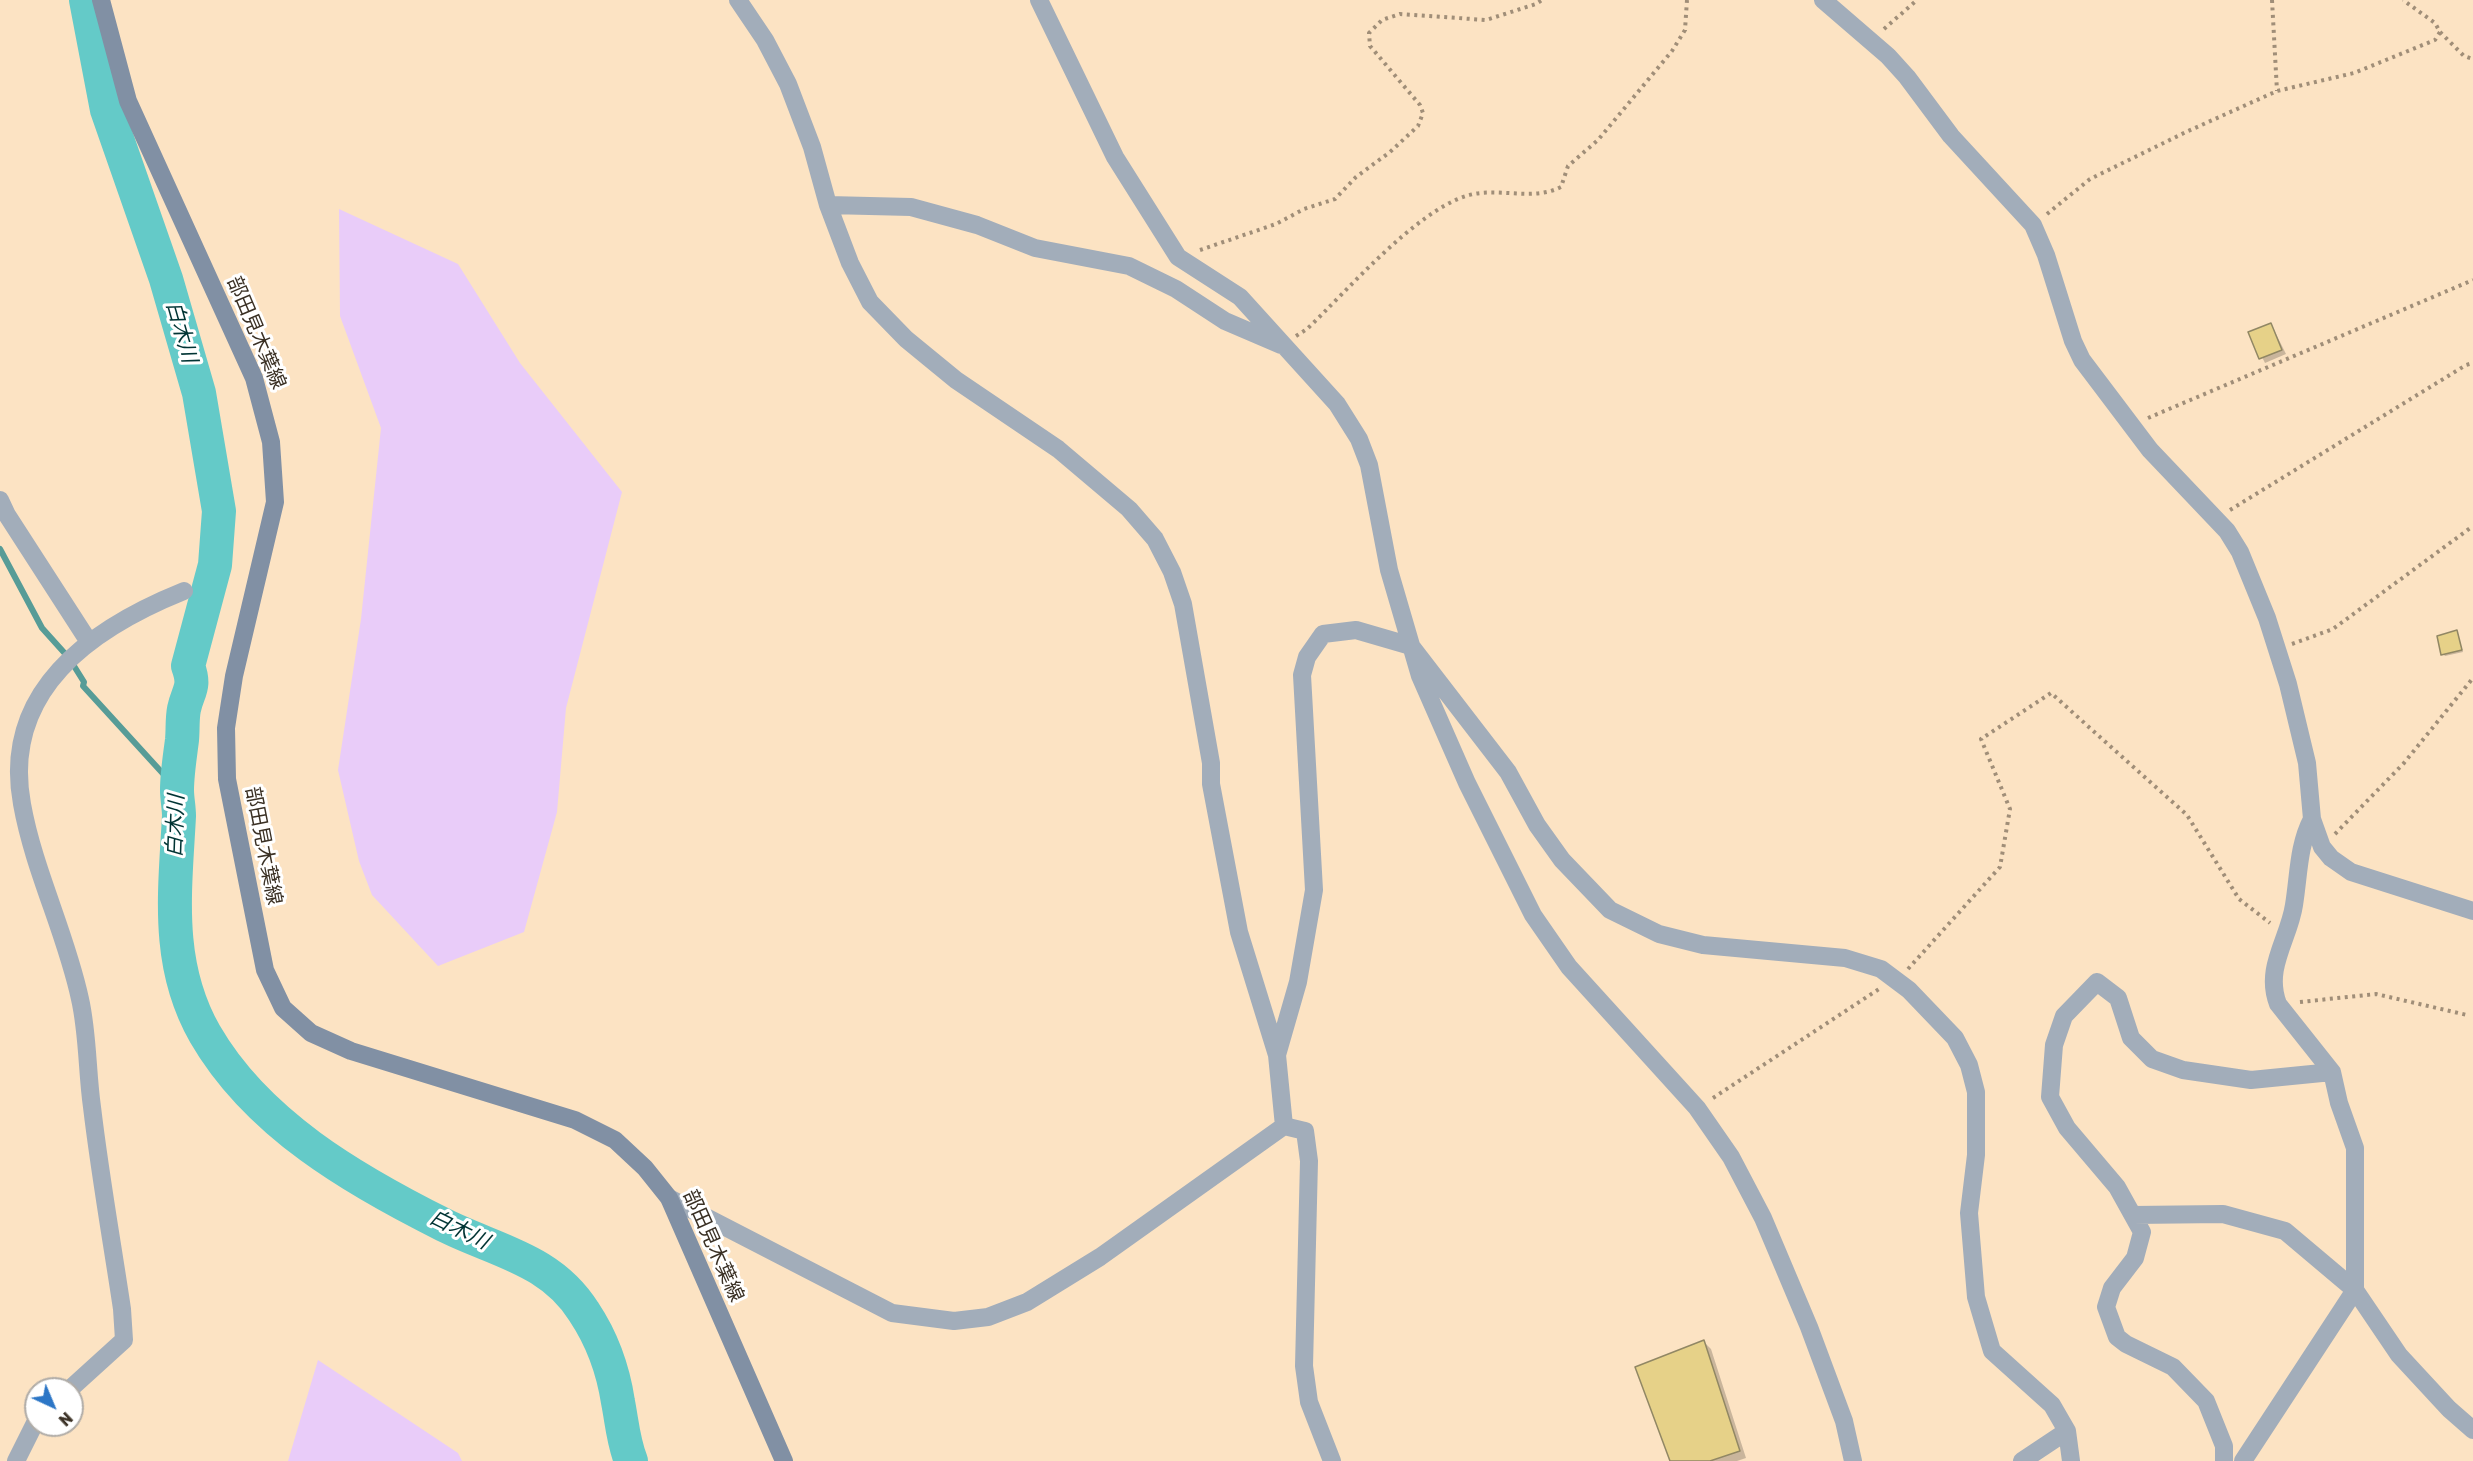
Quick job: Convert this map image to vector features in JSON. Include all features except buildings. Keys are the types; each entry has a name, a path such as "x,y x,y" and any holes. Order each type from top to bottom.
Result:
{"main road":[{"name":"部田見木葉線","path":"100,0 128,101 254,378 272,442 275,502 234,676 226,728 227,779 265,970 284,1008 311,1033 351,1051 575,1120 615,1140 645,1168 669,1198 784,1461"}],"street":[{"path":"738,0 765,40 788,84 812,147 828,205 850,263 870,302 906,339 956,380 1058,449 1129,508 1155,539 1172,572 1183,604 1211,763 1211,784 1239,932 1277,1055 1284,1126"},
{"path":"1039,0 1115,157 1178,257 1240,297 1288,343 1337,404 1359,439 1369,465 1389,570 1420,676 1460,767 1533,915 1569,967 1697,1108 1731,1157 1763,1218 1809,1327 1844,1420 1853,1461"},
{"path":"1823,0 1871,41 1907,77 1951,136 2033,225 2046,255 2073,341 2082,360 2163,465 2227,531 2240,552 2277,649 2297,716 2307,763 2312,819 2322,847 2331,858 2351,872 2473,911"},
{"path":"828,205 911,207 977,225 1035,248 1129,266 1176,289 1225,321 1288,343"},
{"path":"0,500 7,515 89,642"},
{"path":"83,1377 124,1340 122,1309 92,1109 80,1000 27,829 21,802 19,757 22,731 45,687 81,647 148,606 184,591"},
{"path":"1277,1055 1298,982 1314,890 1302,675 1307,657 1323,634 1356,630 1411,646 1508,772 1562,860 1610,910 1659,934 1703,945 1845,958 1881,969 1909,990 1955,1038 1969,1065 1976,1092 1976,1155 1969,1213 1976,1297 1992,1351 2034,1392 2052,1405 2067,1431 2071,1461"},
{"path":"2243,1461 2355,1290 2355,1148 2338,1103 2332,1071 2278,1004 2273,980 2278,950 2294,907 2302,838 2312,819"},
{"path":"2224,1461 2224,1446 2206,1401 2173,1367 2126,1344 2117,1337 2106,1308 2112,1288 2135,1258 2142,1232 2117,1187 2067,1128 2050,1096 2054,1045 2064,1016 2097,982 2118,998 2131,1038 2152,1059 2182,1070 2251,1080 2332,1071"},
{"path":"669,1198 892,1313 954,1322 988,1317 1027,1302 1100,1257 1284,1126 1305,1131 1309,1161 1304,1366 1309,1402 1332,1461"},
{"path":"2133,1215 2223,1214 2285,1231 2355,1290 2399,1355 2449,1409 2473,1430"},
{"path":"2022,1461 2067,1431"},
{"path":"16,1461 28,1437"}],"path":[{"path":"1178,257 1276,224 1304,209 1335,199 1356,177 1390,152 1418,126 1423,113 1420,105 1370,46 1369,33 1382,20 1400,14 1486,20 1542,0"},
{"path":"1288,343 1307,329 1416,224 1448,204 1466,195 1486,192 1534,195 1549,193 1561,188 1568,166 1598,140 1672,51 1684,30 1687,0"},
{"path":"1871,41 1917,0"},
{"path":"2272,0 2277,91"},
{"path":"2403,0 2435,23 2440,32 2464,56 2473,59"},
{"path":"2033,225 2090,179 2186,132 2277,91 2354,73 2435,40 2440,32"},
{"path":"2131,426 2473,280"},
{"path":"2216,520 2246,498 2466,365 2473,363"},
{"path":"2277,649 2333,628 2473,526"},
{"path":"2322,847 2404,763 2473,678"},
{"path":"1905,972 2000,867 2010,809 1981,739 2051,693 2187,815 2239,899 2285,935"},
{"path":"1697,1108 1886,985"},
{"path":"2278,1004 2376,994 2467,1015"}],"shaded area":[{"path":"339,209 458,264 520,363 622,492 566,708 557,812 524,932 438,966 372,895 359,861 338,770 361,619 381,428 340,316"},
{"path":"318,1360 458,1453 462,1461 288,1461"}],"waterway":[{"name":"白木川","path":"86,0 107,110 166,279 199,393 219,511 215,565 188,666 191,684 183,713 177,784 179,816 175,927 183,981 192,1008 205,1034 227,1066 280,1122 310,1146 343,1169 410,1208 539,1268 571,1294 590,1322 606,1355 631,1461"},
{"path":"0,549 42,628 69,658 84,682 83,686 177,789"}]}
